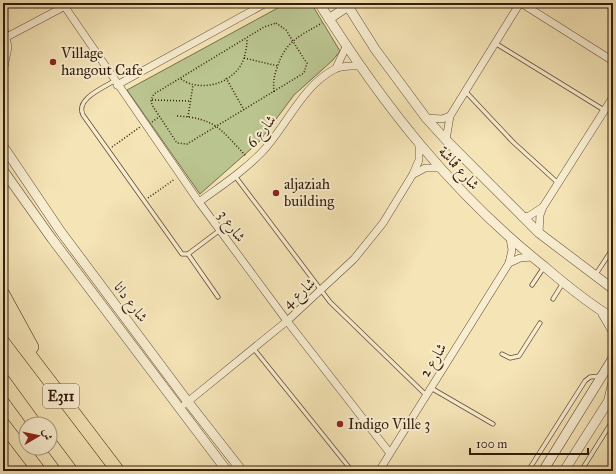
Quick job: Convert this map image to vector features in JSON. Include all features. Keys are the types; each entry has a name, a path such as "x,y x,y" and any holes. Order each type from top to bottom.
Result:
{"highway":[{"path":"3,294 49,381"},
{"name":"E311","path":"3,320 118,471"},
{"name":"E311","path":"3,380 29,416"},
{"path":"3,424 39,471"},
{"path":"3,438 29,471"},
{"path":"58,453 72,471"}],"street":[{"path":"116,83 266,3"},
{"name":"شارع قماشة","path":"319,3 359,66 439,168 510,238 532,257 601,311 613,318"},
{"path":"446,140 450,116 520,3 613,61"},
{"path":"3,67 6,56 4,35 68,5"},
{"name":"شارع 3","path":"68,5 116,83 199,202 287,321 389,452"},
{"path":"329,19 347,5"},
{"name":"شارع قماشة","path":"347,5 375,50 426,118 446,140 539,233 613,289"},
{"name":"شارع 6","path":"199,202 252,162 274,138 309,91 320,80 336,68 346,47"},
{"path":"336,68 359,66"},
{"path":"539,233 539,220 543,207 613,97"},
{"path":"426,118 434,120 450,116"},
{"name":"شارع 4","path":"179,409 287,321 349,264 369,241 413,174 419,160 419,144"},
{"name":"شارع دانا","path":"3,146 61,232 188,402 242,471"},
{"path":"413,174 426,168 439,168"},
{"name":"شارع دانا","path":"3,170 52,239 227,471"},
{"path":"522,217 537,212 543,207"},
{"name":"شارع 2","path":"379,471 389,452 431,388 509,262 512,250 510,238"},
{"path":"509,262 520,258 532,257"},
{"path":"601,311 609,321 613,331"},
{"path":"543,471 613,358"},
{"path":"564,471 611,397 613,382"}],"lane":[{"path":"495,43 604,110"},
{"path":"116,83 86,99 81,108 83,115 179,252 188,254 218,297"},
{"path":"466,91 512,142 558,183"},
{"path":"235,176 339,312 426,395"},
{"path":"188,254 220,230"},
{"path":"595,275 613,248"},
{"path":"532,285 544,267"},
{"path":"553,299 563,282"},
{"path":"502,354 510,358 519,356 540,323"},
{"path":"253,348 352,471"},
{"path":"528,471 585,381 590,378 602,376"},
{"path":"431,388 493,424"},
{"path":"581,471 613,420"}],"path":[{"path":"274,92 273,80 283,52 292,40 329,19"},
{"path":"276,23 281,26 292,40 307,64 307,69 300,76 187,144 177,143 154,110 152,100 154,94 270,24 276,23"},
{"path":"181,79 193,85 211,85 226,78 234,73 244,58 247,38"},
{"path":"244,58 278,66"},
{"path":"226,78 244,110"},
{"path":"188,116 193,85"},
{"path":"152,100 190,101"},
{"path":"177,116 188,116 202,119 217,126 252,162"},
{"path":"108,150 144,124"},
{"path":"144,201 180,175"}],"green space":[{"path":"287,3 311,3 340,51 333,60 294,95 259,142 200,194 127,90"}],"place":[{"name":"Village hangout Cafe","path":"53,62"},
{"name":"aljaziah building","path":"276,193"},
{"name":"Indigo Ville 3","path":"340,424"}]}
